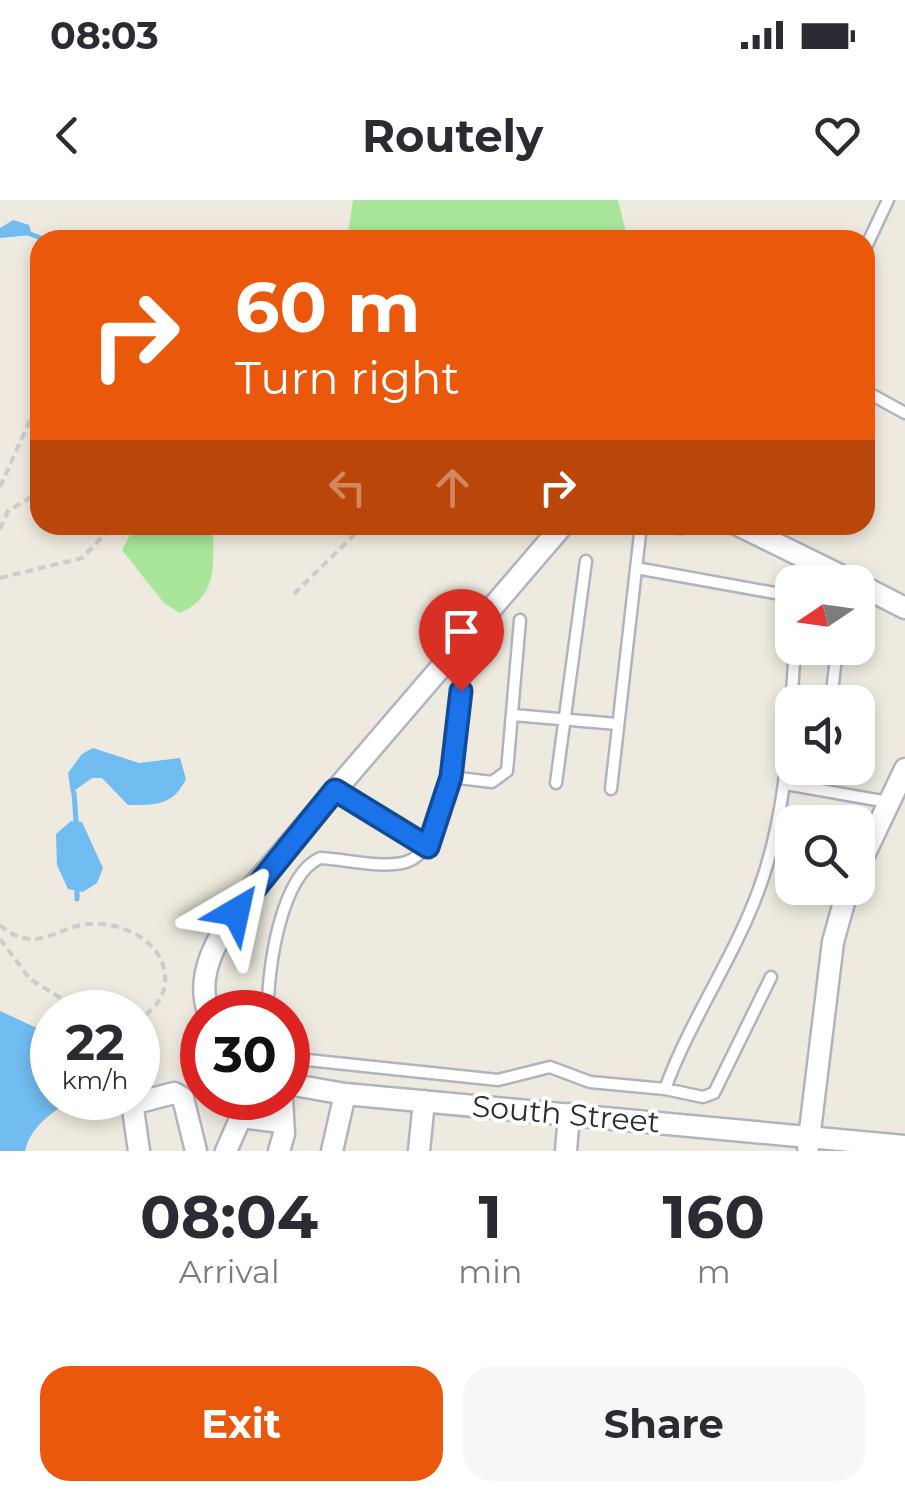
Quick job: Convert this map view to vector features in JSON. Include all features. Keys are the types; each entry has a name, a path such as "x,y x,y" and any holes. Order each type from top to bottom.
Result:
{"street":[{"path":"206,990 204,974 211,954 249,891 555,535"},
{"path":"774,535 825,565"},
{"path":"875,593 905,608"},
{"path":"875,820 889,802 905,769"},
{"path":"808,1144 833,942 843,905"},
{"name":"South Street","path":"310,1088 569,1114 808,1144 905,1146"},
{"path":"140,1151 132,1109 136,1103 174,1093 184,1098 196,1151"},
{"path":"332,1151 345,1094"},
{"path":"420,1151 424,1101"},
{"path":"566,1151 569,1114"},
{"path":"226,1151 241,1118 280,1122 284,1134 279,1151"}],"lane":[{"path":"874,230 888,200"},
{"path":"875,396 905,413"},
{"path":"611,789 640,535"},
{"path":"556,783 586,562"},
{"path":"636,568 775,593"},
{"path":"451,777 492,782 503,778 520,620"},
{"path":"268,990 267,967 300,874 320,858 402,864 428,847 451,777 461,691"},
{"path":"512,715 617,724"},
{"path":"792,785 889,802"},
{"path":"335,790 428,847"},
{"path":"665,1090 758,892 775,834"},
{"path":"310,1060 498,1080 550,1067 590,1082 703,1097 714,1093 771,976"}],"path":[{"path":"0,487 30,420"},
{"path":"0,529 8,511 30,498"},
{"path":"0,578 82,558 104,535"},
{"path":"294,594 354,535"},
{"path":"0,925 10,934 40,938 77,926 102,924 151,943 164,962 164,990 160,997"},
{"path":"0,939 30,979 48,990"}],"green space":[{"path":"353,200 618,200 626,230 348,230"},
{"path":"130,535 213,535 212,576 202,597 180,613 164,603 122,550"}],"water":[{"path":"13,220 29,225 30,235 0,238 0,228"},
{"path":"93,748 139,763 180,758 186,779 169,799 155,804 128,805 102,778 92,778 71,793 68,773 82,754"},
{"path":"71,821 82,822 103,868 97,883 83,892 68,889 57,865 56,834"},
{"path":"0,1011 30,1025 30,1120 45,1120 25,1151 0,1151"}],"waterway":[{"path":"25,232 30,234"},
{"path":"74,793 76,821"},
{"path":"77,891 77,899"}],"route":[{"path":"236,912 249,891 335,790 428,847 451,777 461,691"}]}
